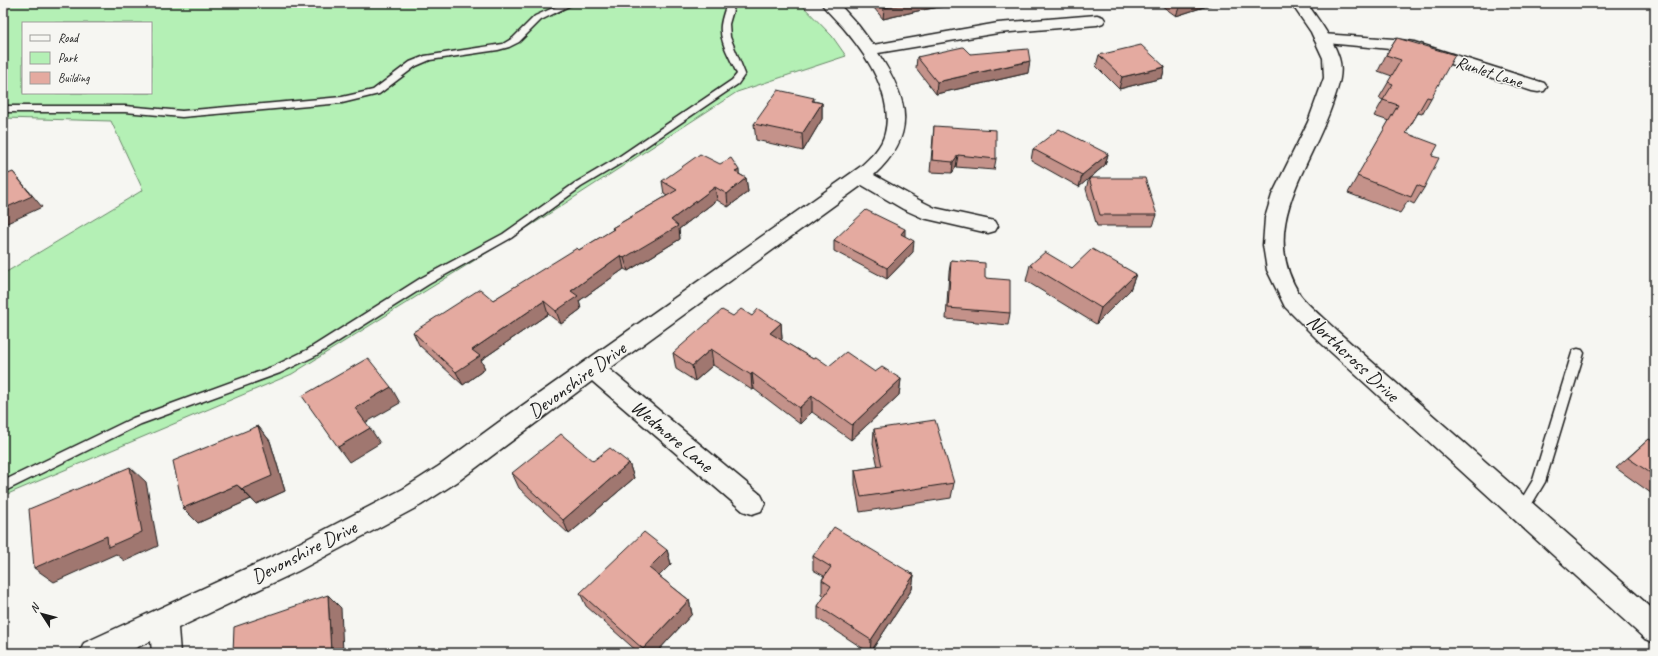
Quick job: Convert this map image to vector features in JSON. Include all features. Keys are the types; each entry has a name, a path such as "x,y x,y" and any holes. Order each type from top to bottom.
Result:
{"street":[{"name":"Devonshire Drive","path":"94,653 289,562 412,497 448,474 861,176 878,161 888,148 895,133 898,118 894,103 887,84 869,50 829,3"},
{"name":"Northcross Drive","path":"1300,3 1322,39 1331,58 1332,78 1317,122 1282,195 1275,218 1273,245 1277,270 1293,301 1329,337 1655,629"},
{"path":"869,50 998,28 1097,20"},
{"name":"Runlet Lane","path":"1322,39 1394,44 1414,47 1538,87"},
{"path":"861,176 910,204 930,213 988,226"},
{"name":"Wedmore Lane","path":"593,369 752,503"},
{"path":"163,621 166,653"}],"lane":[{"path":"3,109 125,109 182,114 312,103 363,96 383,88 413,64 428,58 498,48 509,45 522,36 535,20 570,3"},
{"path":"3,487 137,421 276,370 311,353 425,281 507,236 578,185 624,158 735,82 741,74 739,66 726,42 724,30 730,3"},
{"path":"1521,510 1539,482 1578,353"}],"green space":[{"path":"3,3 800,3 832,36 846,56 737,92 541,219 292,374 3,496 3,274 143,190 111,121 3,118"}],"building":[{"path":"880,3 904,3 884,8"},
{"path":"1397,38 1455,55 1431,98 1427,97 1406,133 1438,145 1432,156 1439,158 1424,188 1417,185 1411,197 1357,176 1398,105 1383,100 1393,84 1388,82 1401,60 1386,55"},
{"path":"1141,45 1165,67 1122,77 1099,55"},
{"path":"963,47 970,54 1028,49 1030,61 937,82 917,57"},
{"path":"778,90 814,98 812,101 822,103 802,134 754,124"},
{"path":"934,126 996,130 996,159 958,155 953,162 932,160"},
{"path":"1059,129 1108,154 1082,175 1033,149"},
{"path":"700,154 720,164 731,158 739,170 735,172 746,178 727,194 715,187 671,220 678,226 624,258 621,255 571,291 578,296 556,311 544,301 472,350 480,356 456,372 413,332 480,289 493,300 577,248 579,250 614,229 612,228 677,190 662,181"},
{"path":"13,172 32,196 3,209 3,176"},
{"path":"1089,178 1145,178 1157,215 1100,215"},
{"path":"866,210 905,229 901,234 914,241 887,268 834,240"},
{"path":"1092,249 1136,274 1101,308 1030,265 1045,252 1072,268"},
{"path":"951,260 985,263 985,278 1010,280 1010,313 948,308"},
{"path":"741,309 752,316 758,309 781,323 770,333 813,359 816,357 829,366 846,352 875,372 882,367 901,379 852,425 812,396 799,408 752,373 751,375 711,349 692,366 673,353 722,310 733,316"},
{"path":"368,358 391,387 355,408 370,428 338,447 302,396"},
{"path":"935,420 954,483 861,497 855,470 882,466 874,429"},
{"path":"258,426 272,476 242,489 237,485 183,508 173,461"},
{"path":"561,434 593,461 610,448 629,463 563,520 512,473"},
{"path":"1649,439 1655,443 1655,476 1628,458"},
{"path":"130,467 142,532 108,547 107,536 34,568 29,509"},
{"path":"834,527 914,575 871,640 818,606 831,586 822,580 831,567 813,556"},
{"path":"644,532 667,550 649,568 689,600 643,649 580,593"},
{"path":"328,595 331,653 233,653 234,627"}]}
